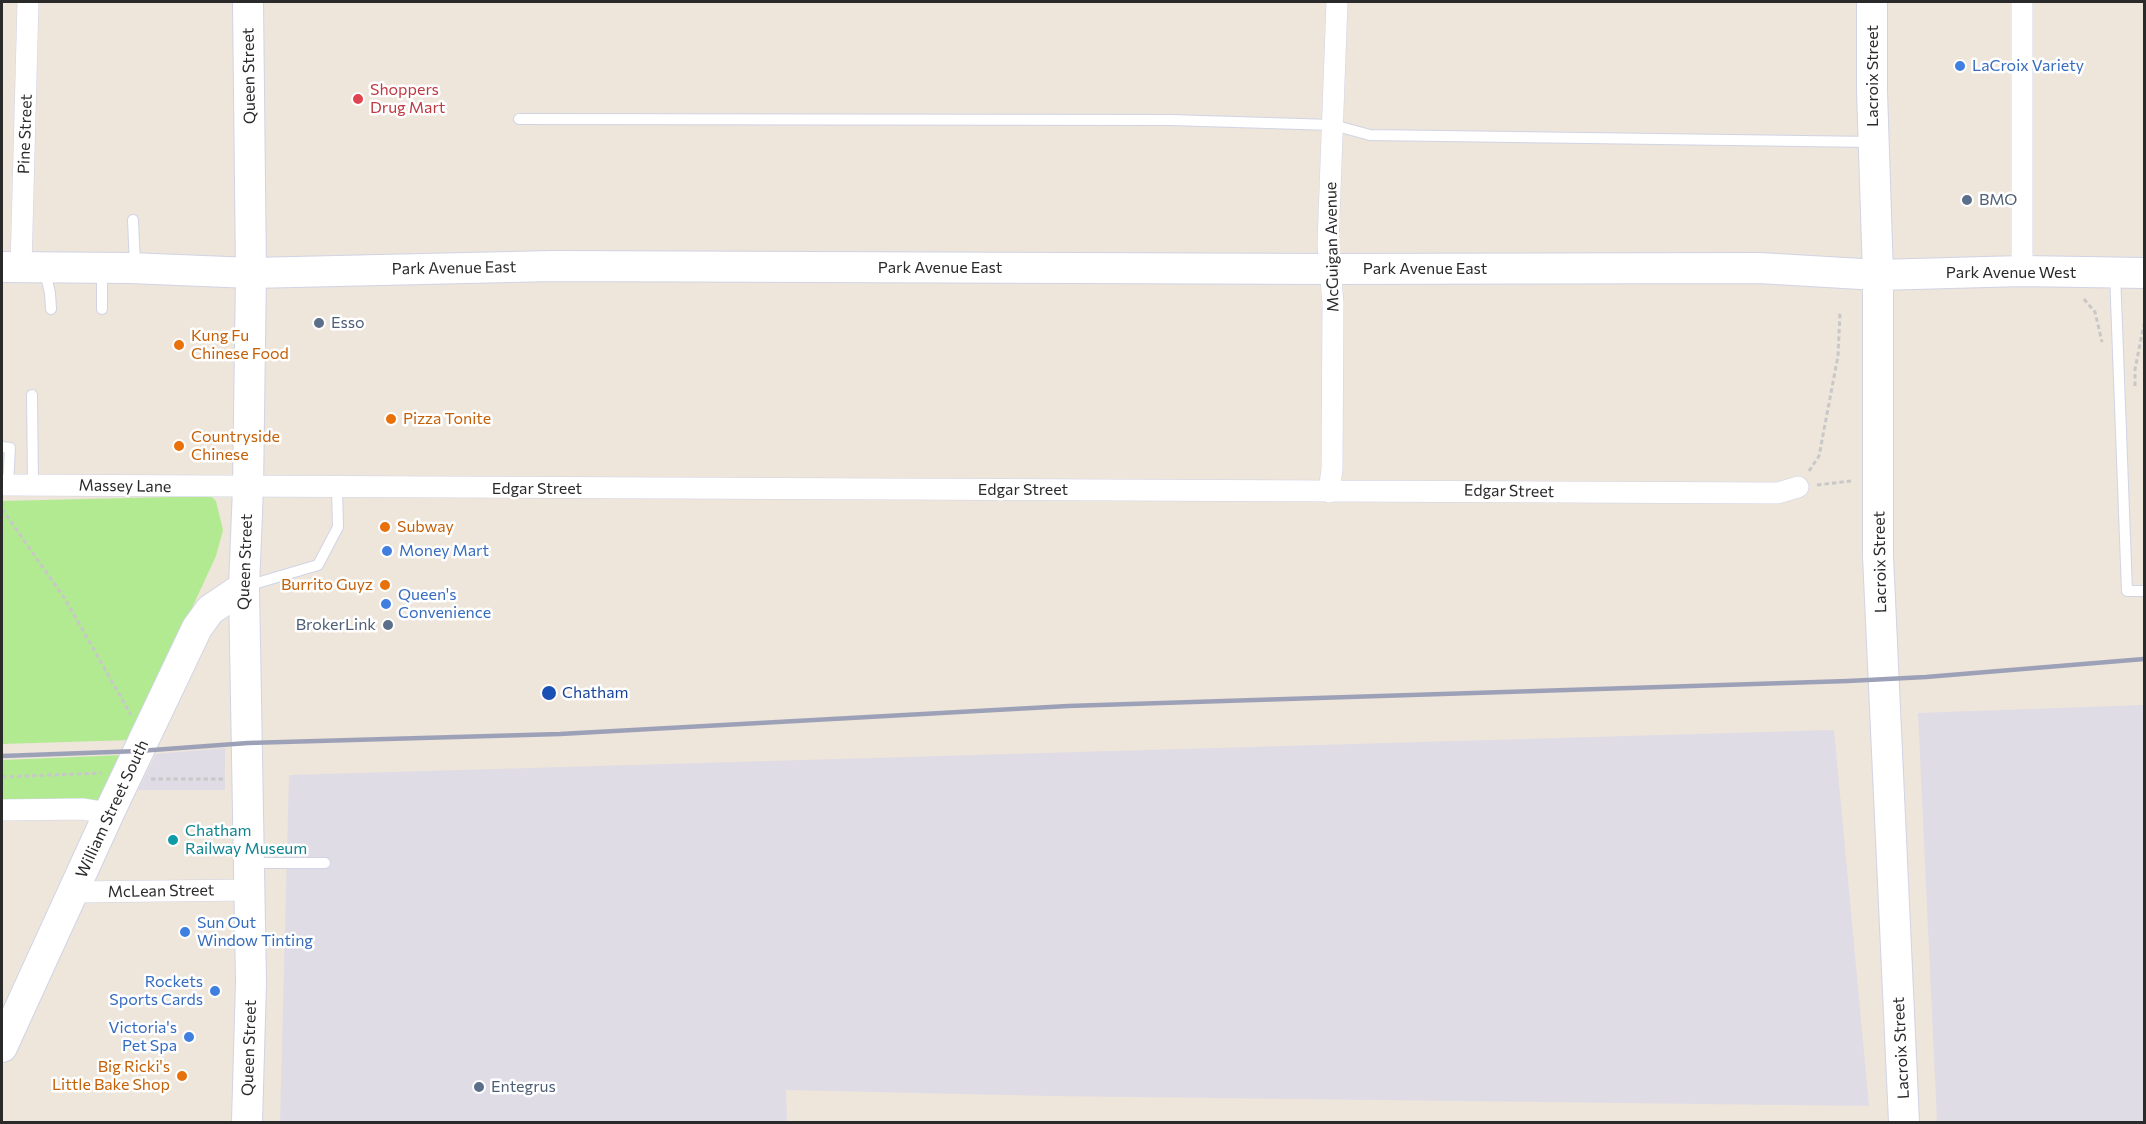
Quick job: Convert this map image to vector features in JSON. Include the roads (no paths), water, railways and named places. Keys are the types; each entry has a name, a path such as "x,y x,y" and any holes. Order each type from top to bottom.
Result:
{"main road":[{"name":"Queen Street","path":"247,1122 252,982 244,586 248,488 251,273 248,2"},
{"name":"Lacroix Street","path":"1872,2 1873,142 1878,275 1878,556 1904,1122"},
{"name":"Park Avenue East","path":"22,266 251,273 553,266 1759,268 1878,275"},
{"name":"Park Avenue West","path":"1878,275 2022,271 2145,273"},
{"name":"William Street South","path":"2,1047 197,628 210,610 244,586"}],"street":[{"name":"Pine Street","path":"22,266 28,2"},
{"name":"McGuigan Avenue","path":"1329,492 1332,410 1331,269 1328,244 1337,2"},
{"path":"2022,2 2022,271"},
{"name":"Massey Lane","path":"5,485 248,488"},
{"name":"Edgar Street","path":"248,488 1778,493 1798,487"},
{"path":"2,810 82,809 109,813"},
{"name":"McLean Street","path":"73,892 249,877"}],"lane":[{"path":"519,119 1170,120 1333,125 1370,135 1873,142"},
{"path":"132,220 135,269"},
{"path":"22,266 50,294 51,309"},
{"path":"102,268 102,309"},
{"path":"2115,273 2127,591 2145,591"},
{"path":"32,395 33,484"},
{"path":"2,447 10,448 5,485"},
{"path":"244,586 318,565 338,527 337,488"},
{"path":"249,877 325,863"}],"railway":[{"path":"2,756 139,751 248,743 560,734 1068,706 1848,681 2144,659"}],"place":[{"name":"LaCroix Variety","path":"1960,66"},
{"name":"Shoppers Drug Mart","path":"358,99"},
{"name":"BMO","path":"1967,200"},
{"name":"Esso","path":"319,323"},
{"name":"Kung Fu Chinese Food","path":"179,345"},
{"name":"Pizza Tonite","path":"391,419"},
{"name":"Countryside Chinese","path":"179,446"},
{"name":"Subway","path":"385,527"},
{"name":"Money Mart","path":"387,551"},
{"name":"Burrito Guyz","path":"385,585"},
{"name":"Queen's Convenience","path":"386,604"},
{"name":"BrokerLink","path":"388,625"},
{"name":"Chatham","path":"549,693"},
{"name":"Chatham Railway Museum","path":"173,840"},
{"name":"Sun Out Window Tinting","path":"185,932"},
{"name":"Rockets Sports Cards","path":"215,991"},
{"name":"Victoria's Pet Spa","path":"189,1037"},
{"name":"Big Ricki's Little Bake Shop","path":"182,1076"},
{"name":"Entegrus","path":"479,1087"}]}
